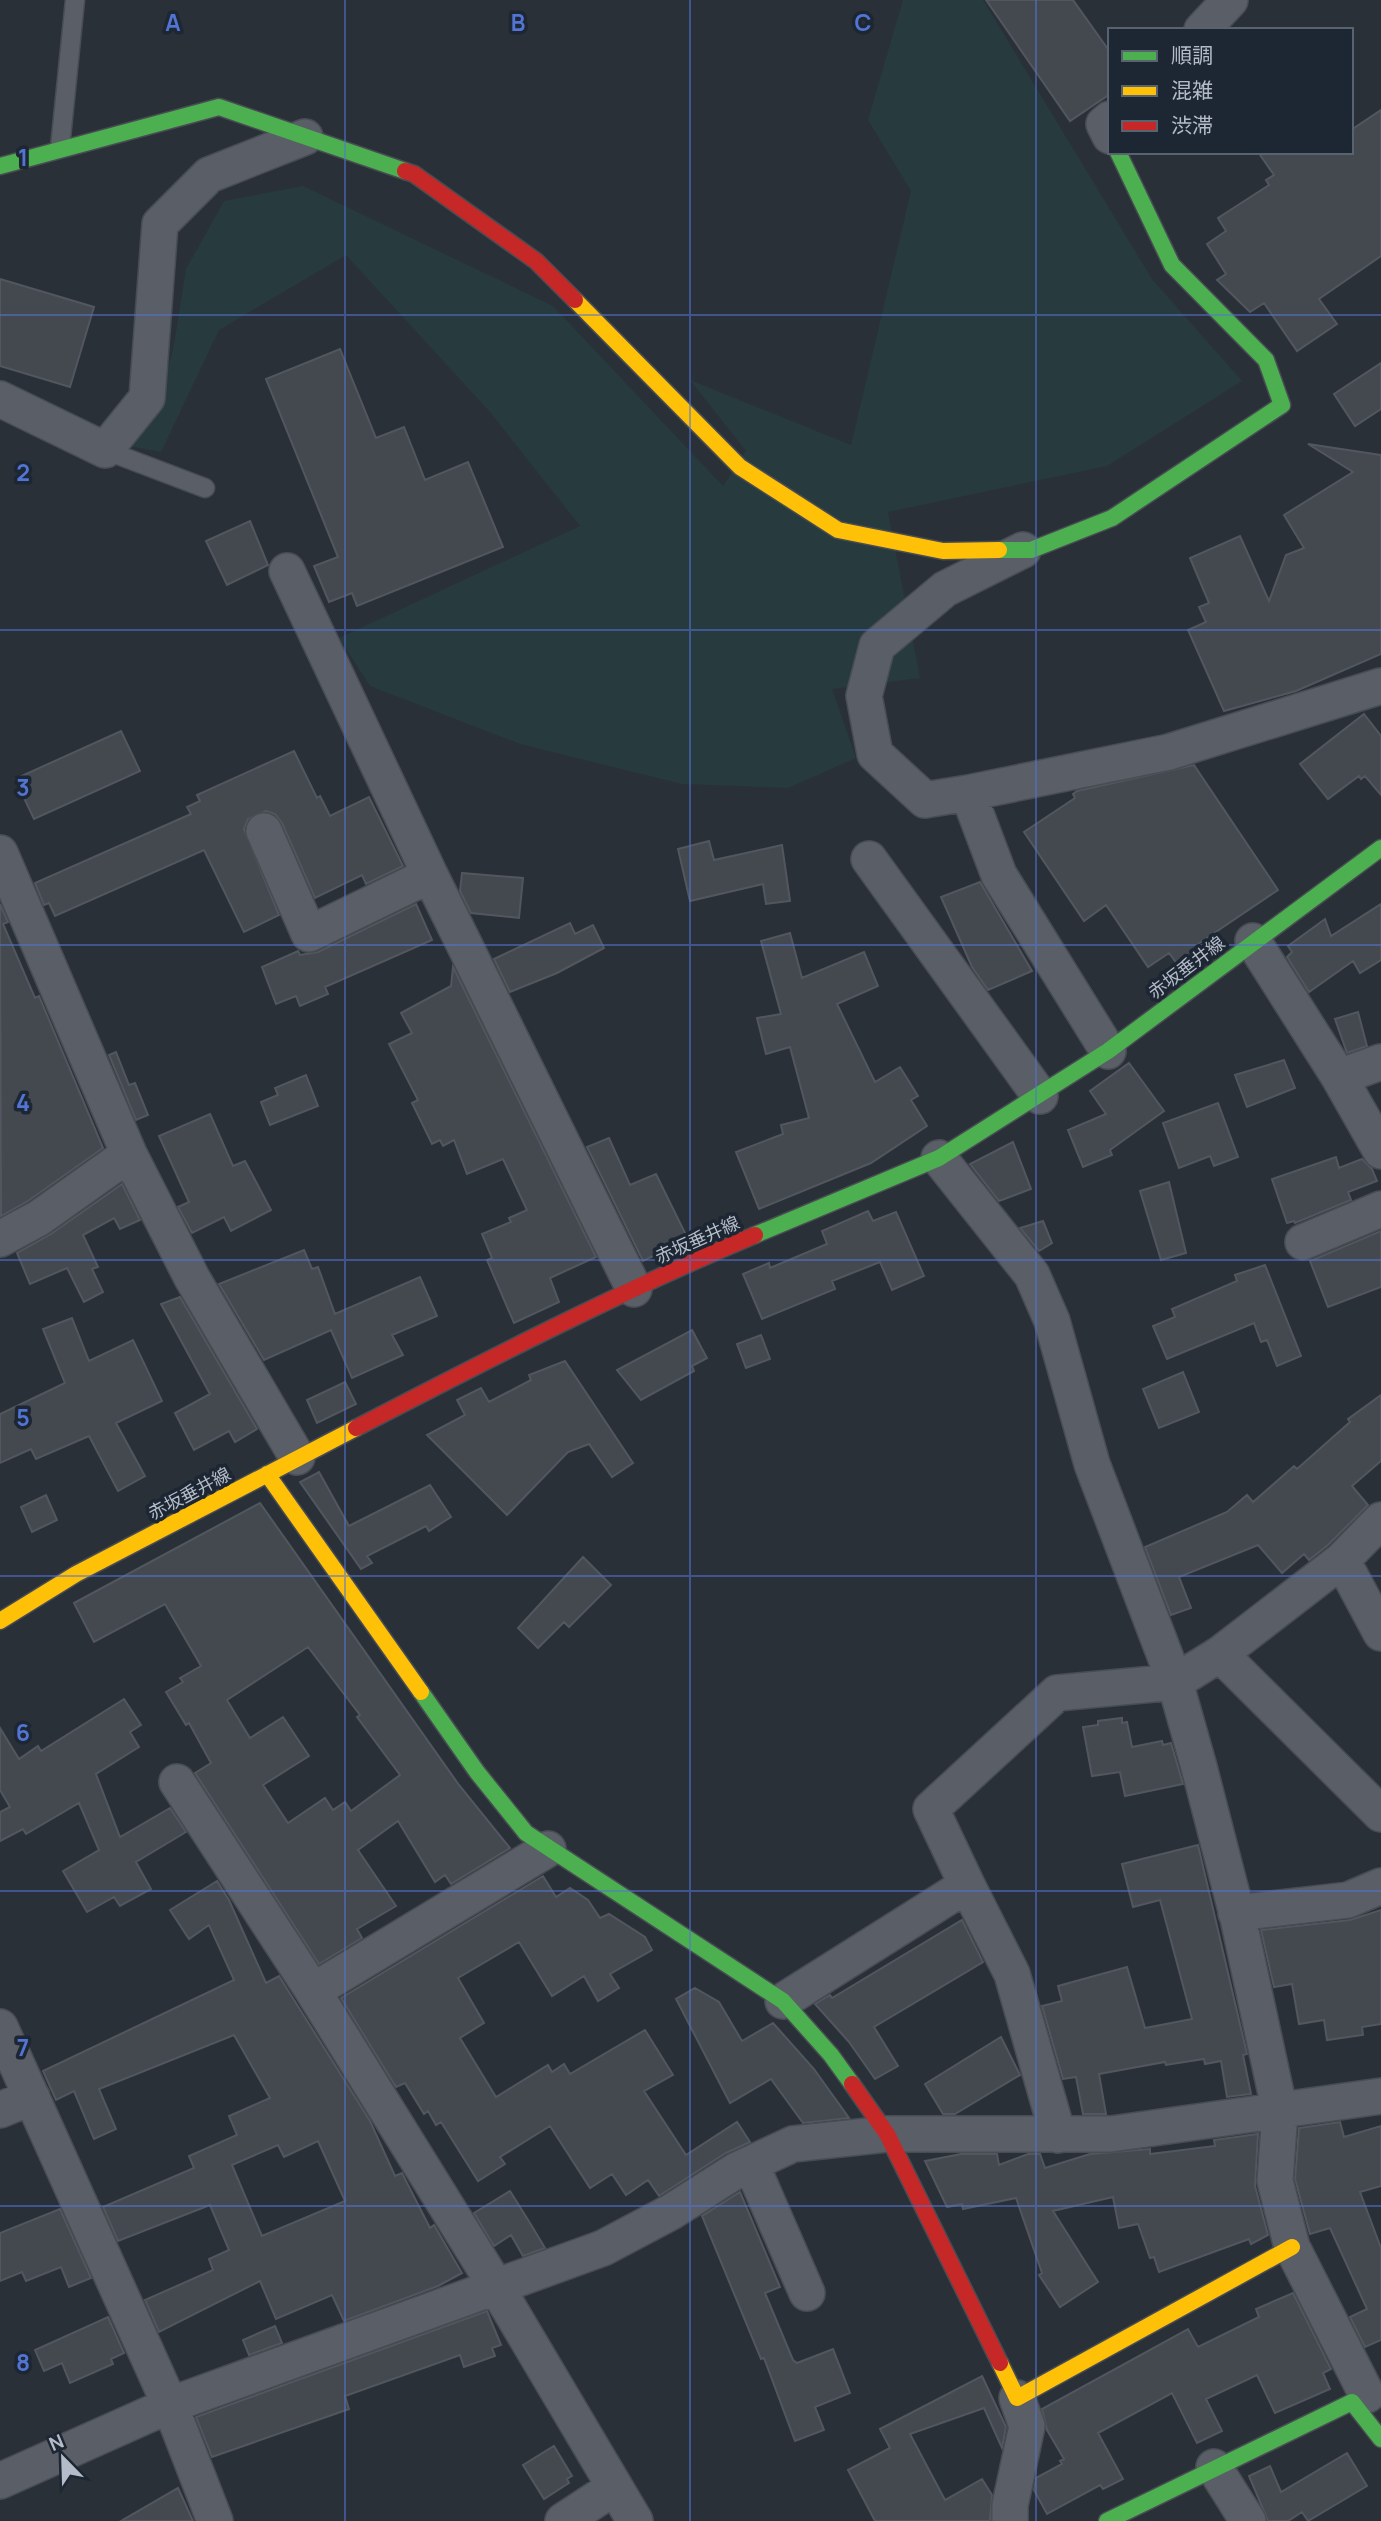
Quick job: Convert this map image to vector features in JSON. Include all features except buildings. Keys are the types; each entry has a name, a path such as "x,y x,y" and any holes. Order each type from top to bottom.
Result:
{"street":[{"path":"1204,28 1230,0"},
{"path":"0,166 219,107 414,174 536,261 740,467 838,530 943,551 1023,550"},
{"path":"0,399 105,450 147,398 160,224 209,175 305,137"},
{"path":"1119,154 1172,265 1266,360 1282,405 1112,518 1023,550 945,589 877,646 864,696 875,754 925,800 1169,752 1381,686"},
{"path":"287,571 430,875 634,1289"},
{"path":"968,793 999,875 1108,1051"},
{"path":"264,831 309,934 430,875"},
{"name":"赤坂垂井線","path":"0,1621 75,1574 297,1458 634,1289 704,1256 939,1158 1108,1051 1381,848"},
{"path":"0,853 130,1154 192,1278 297,1458"},
{"path":"869,859 1040,1096"},
{"path":"1253,941 1339,1077 1381,1151"},
{"path":"1339,1077 1381,1062"},
{"path":"0,1239 39,1218 130,1154"},
{"path":"939,1158 1032,1275 1052,1321 1092,1464 1175,1682 1236,1913 1280,2112 1275,2181 1292,2247 1367,2395 1381,2440"},
{"path":"1303,1242 1381,1209"},
{"path":"267,1474 477,1772 526,1833 783,2001 831,2055 887,2134 1017,2398 1027,2426 1010,2505 1010,2521"},
{"path":"1058,2135 1012,1974 931,1809 1057,1693 1175,1682 1220,1654 1342,1560 1381,1520"},
{"path":"1342,1560 1381,1633"},
{"path":"1220,1654 1381,1814"},
{"path":"177,1782 313,1991 497,2288 635,2521"},
{"path":"313,1991 548,1849"},
{"path":"783,2001 967,1885"},
{"path":"1236,1913 1348,1900 1381,1886"},
{"path":"0,2027 170,2405 215,2521"},
{"path":"0,2481 170,2405 603,2248 751,2164 793,2144 887,2134 1111,2134 1381,2096"},
{"path":"0,2110 32,2097"},
{"path":"751,2164 807,2293"},
{"path":"1017,2398 1292,2247"},
{"path":"1107,2521 1367,2395"},
{"path":"1214,2467 1248,2521"},
{"path":"562,2521 615,2487"}],"lane":[{"path":"60,148 75,0"},
{"path":"105,450 205,488"}],"green space":[{"path":"903,0 983,0 1152,279 1242,381 1107,466 888,512 920,678 832,689 856,758 788,788 682,784 520,744 370,686 339,638 580,526 490,412 346,255 219,330 161,452 129,446 158,407 174,345 186,269 224,201 303,186 553,306 723,486 746,451 690,380 851,445 911,191 868,120"}],"traffic: fast":[{"path":"0,166 219,107 405,171"},
{"path":"999,550 1031,550 1112,518 1282,405 1266,360 1172,265 1119,154"},
{"path":"755,1235 939,1158 1108,1051 1381,848"},
{"path":"421,1692 477,1772 526,1833 783,2001 831,2055 852,2084"},
{"path":"1107,2521 1352,2402 1381,2439"}],"traffic: slow":[{"path":"575,300 740,467 838,530 943,551 999,550"},
{"path":"0,1621 76,1574 356,1428"},
{"path":"267,1474 421,1692"},
{"path":"1000,2363 1017,2398 1292,2247"}],"traffic: jam":[{"path":"405,171 414,174 536,261 575,300"},
{"path":"356,1428 604,1303 755,1235"},
{"path":"852,2084 887,2134 1000,2363"}]}
